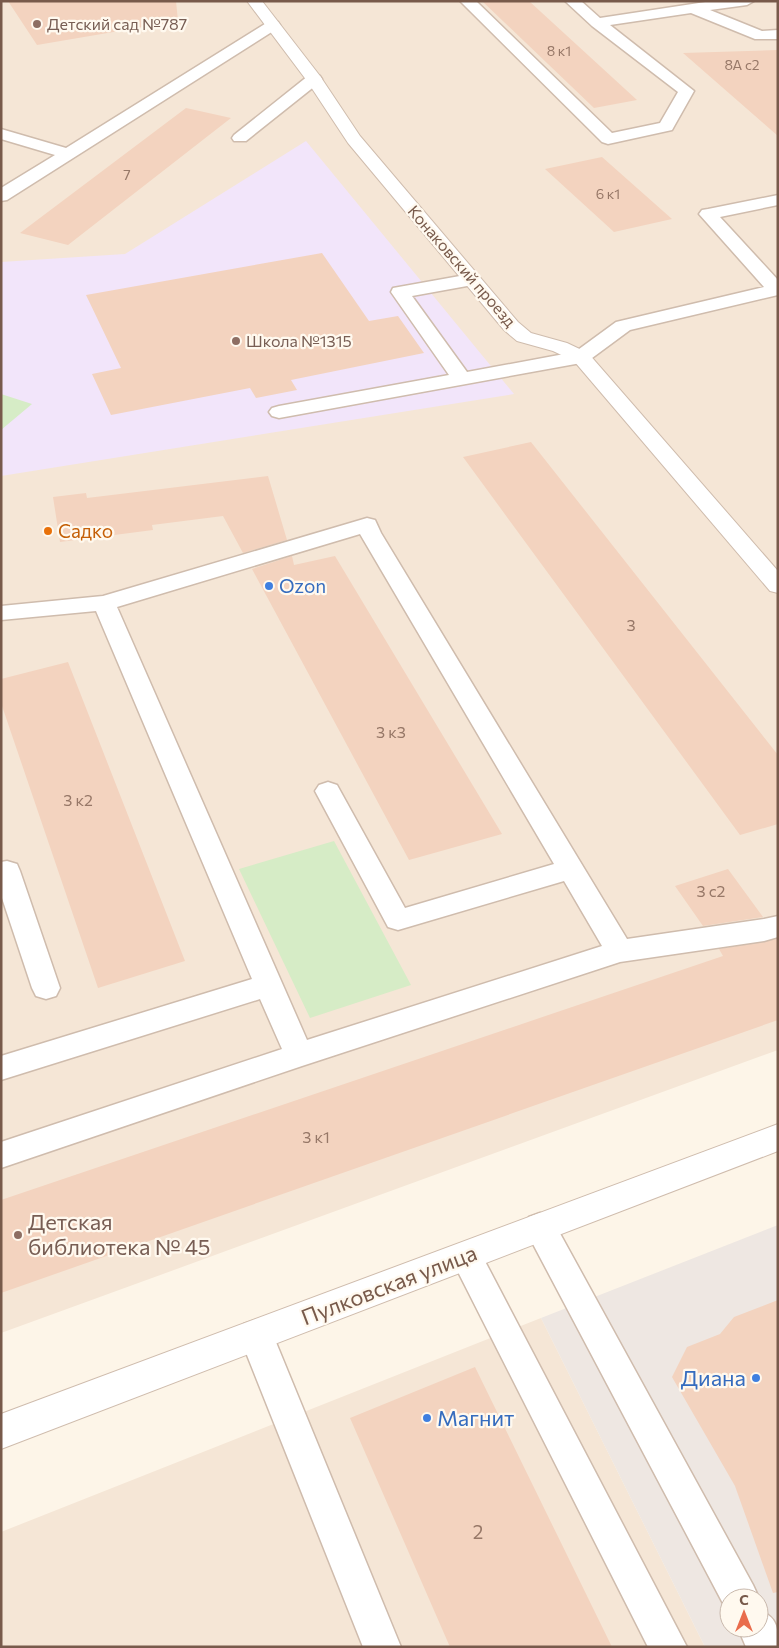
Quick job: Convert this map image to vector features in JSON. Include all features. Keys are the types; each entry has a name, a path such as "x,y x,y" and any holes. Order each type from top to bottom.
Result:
{"street":[{"name":"Конаковский проезд","path":"254,1 314,79 354,139 511,326 524,337 560,347 581,357 778,586"},
{"name":"Пулковская улица","path":"1,1432 778,1137"}],"lane":[{"path":"467,1 608,139 666,127 686,91 597,23 572,1"},
{"path":"597,23 747,1"},
{"path":"692,8 760,36 778,34"},
{"path":"1,196 273,25"},
{"path":"240,138 314,79"},
{"path":"1,134 69,154"},
{"path":"279,412 581,357 623,326 777,289 708,214 778,200"},
{"path":"461,378 400,292 471,280"},
{"path":"1,613 104,604 367,525 370,533 620,951"},
{"path":"104,604 299,1055"},
{"path":"328,792 398,920 570,869"},
{"path":"1,872 6,871 46,988"},
{"path":"1,1156 299,1055 620,951 764,930 778,926"},
{"path":"1,1068 269,985"},
{"path":"540,1227 735,1588"},
{"path":"466,1256 668,1647"},
{"path":"256,1336 382,1647"}],"shaded area":[{"path":"1,1 778,1 778,1050 1,1333"},
{"name":"Школа №1315","path":"306,141 514,394 1,476 1,262 125,254"},
{"path":"778,1225 778,1647 705,1647 541,1318"},
{"path":"541,1318 705,1647 1,1647 1,1532"}],"green space":[{"path":"1,394 32,404 1,430"},
{"path":"334,841 411,985 310,1018 239,869"}],"building":[{"name":"Детский сад №787","path":"8,1 176,1 178,21 37,45"},
{"path":"482,1 529,1 637,100 594,108"},
{"path":"778,50 778,136 683,53"},
{"path":"186,108 231,118 68,245 20,233"},
{"path":"602,157 672,219 614,232 545,169"},
{"path":"322,253 369,321 398,316 424,353 291,380 297,390 256,398 250,388 111,415 92,374 121,368 86,295"},
{"path":"531,442 778,755 778,824 740,835 463,457"},
{"path":"268,476 287,540 243,553 223,516 152,525 153,530 60,542 53,497 86,493 87,498"},
{"path":"292,556 294,565 335,556 502,834 409,860 252,569"},
{"path":"68,662 185,961 98,988 1,703 1,679"},
{"path":"728,869 763,917 703,926 675,886"},
{"path":"778,939 778,1020 1,1293 1,1200 723,956 719,949"},
{"path":"778,1300 778,1592 773,1593 735,1486 672,1377 687,1347 720,1334 734,1317"},
{"path":"475,1367 612,1647 450,1647 350,1418"}],"place":[{"name":"Детский сад №787","path":"37,24"},
{"name":"Школа №1315","path":"236,341"},
{"name":"Садко","path":"48,531"},
{"name":"Ozon","path":"269,586"},
{"name":"Детская библиотека № 45","path":"18,1235"},
{"name":"Диана","path":"756,1378"},
{"name":"Магнит","path":"427,1418"}]}
